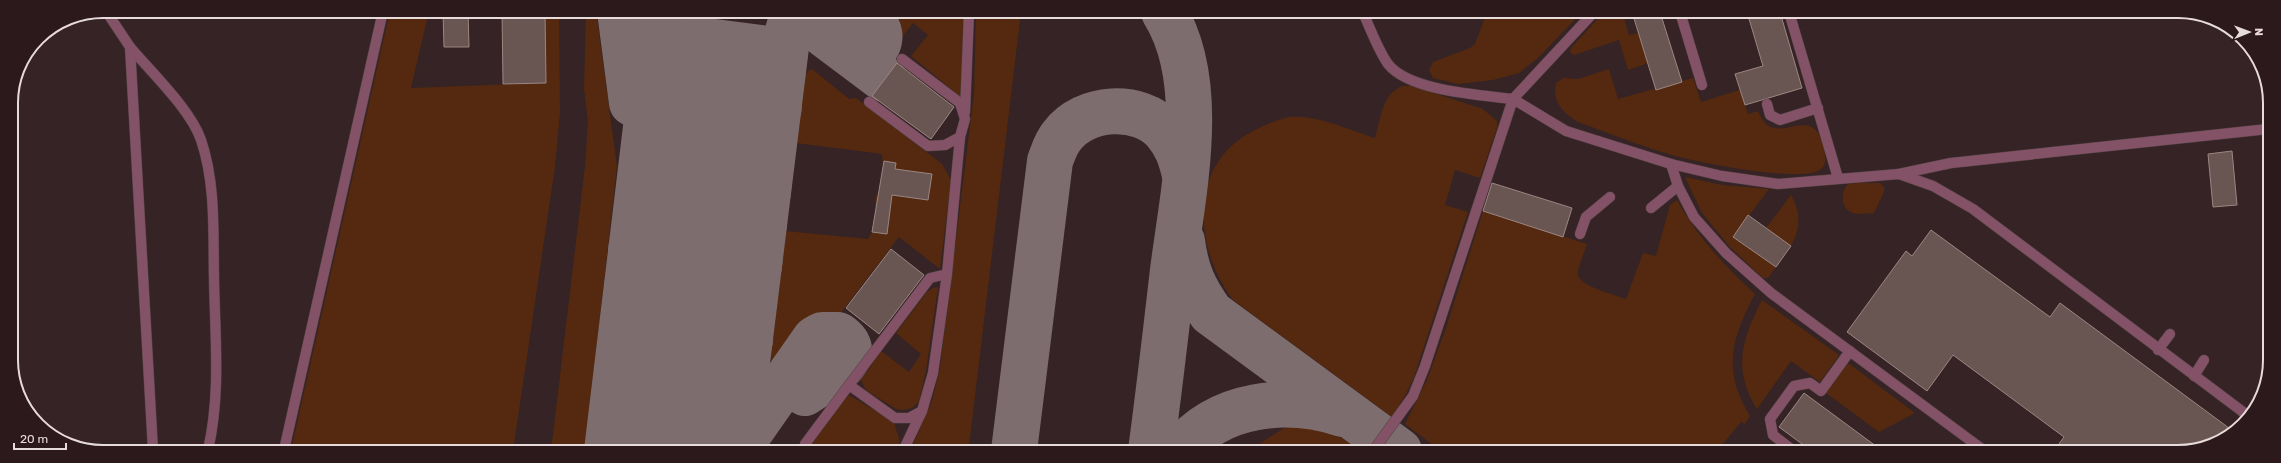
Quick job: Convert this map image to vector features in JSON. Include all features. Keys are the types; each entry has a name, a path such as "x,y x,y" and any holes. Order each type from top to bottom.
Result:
{"lane":[{"path":"111,18 130,47 191,118 201,140 208,170 212,205 216,397 209,445"},
{"path":"285,445 381,18"},
{"path":"906,445 922,411 933,373 947,274 960,137 965,119 969,18"},
{"path":"1366,18 1388,64 1404,78 1447,90 1513,99 1566,131 1671,164 1722,176 1778,184 1899,174 1951,163 2263,130"},
{"path":"1377,445 1413,396 1425,366 1513,99 1588,18"},
{"path":"1682,18 1702,85"},
{"path":"1791,18 1838,178"},
{"path":"130,47 153,445"},
{"path":"902,59 960,103 965,119"},
{"path":"869,102 928,146 945,145 960,137"},
{"path":"1767,104 1770,115 1780,120 1818,108"},
{"path":"1671,164 1678,186 1694,217 1726,253 1770,293 1977,445"},
{"path":"1899,174 1933,186 1973,209 2158,350 2244,413"},
{"path":"1651,208 1678,186"},
{"path":"1580,234 1586,217 1610,197"},
{"path":"805,444 930,278 947,274"},
{"path":"2158,350 2170,334"},
{"path":"1786,445 1773,435 1770,419 1794,386 1810,383 1822,391 1850,351"},
{"path":"2194,376 2204,360"},
{"path":"848,385 895,418 909,418 922,411"}],"shaded area":[{"path":"388,18 427,18 411,88 546,83 545,18 559,18 560,112 555,167 514,445 292,445"},
{"path":"586,18 597,18 617,166 586,445 552,445 585,166 588,121 584,89"},
{"path":"900,18 964,18 961,97 911,56 928,35 913,23 899,41"},
{"path":"976,18 1020,18 969,445 913,445 932,401 940,368 974,94"},
{"path":"1485,18 1576,18 1538,58 1519,73 1493,80 1458,84 1433,78 1429,70 1433,62 1470,48 1475,44"},
{"path":"1598,18 1624,18 1629,35 1638,33 1648,63 1628,70 1619,40 1574,55 1570,52 1571,48"},
{"path":"812,69 849,99 856,98 942,164 951,180 940,269 899,237 839,315 824,313 786,361 775,363 771,360 769,353 785,231 868,239 872,232 887,234 890,209 875,207 876,195 879,193 928,200 932,175 883,167 882,154 796,143 804,77 808,71"},
{"path":"1609,69 1618,99 1693,78 1701,102 1740,90 1748,114 1758,111 1765,123 1774,128 1804,125 1813,128 1820,137 1825,155 1824,165 1821,169 1811,173 1772,173 1684,158 1636,144 1578,122 1563,110 1557,101 1555,90 1556,83 1563,78 1578,79"},
{"path":"1403,86 1412,86 1483,109 1497,121 1497,128 1480,178 1455,170 1445,205 1468,212 1414,377 1392,417 1233,300 1220,279 1210,256 1205,233 1204,209 1207,186 1217,164 1232,146 1253,131 1281,119 1301,117 1333,124 1375,138 1386,100 1396,89"},
{"path":"1685,177 1722,185 1769,189 1733,237 1776,267 1768,278 1763,278 1730,247 1702,213"},
{"path":"1880,183 1884,187 1884,192 1874,213 1852,213 1845,206 1843,202 1843,193 1845,188 1848,184"},
{"path":"1791,195 1797,208 1798,226 1797,233 1791,246 1766,228"},
{"path":"1677,200 1693,226 1712,250 1755,294 1740,326 1735,340 1733,355 1733,369 1736,384 1741,399 1750,416 1745,424 1741,422 1722,445 1433,445 1405,424 1427,380 1447,325 1483,211 1587,244 1578,270 1580,278 1591,286 1626,299 1643,253 1656,256 1670,205"},
{"path":"938,287 926,371 919,401 912,408 904,410 896,409 866,390 861,380 881,351 909,372 921,354 896,333 927,292"},
{"path":"1762,300 1839,355 1820,382 1791,361 1757,409 1744,381 1742,367 1745,341 1749,328"},
{"path":"1848,363 1915,413 1879,432 1826,393"},
{"path":"849,395 894,422 900,442 899,445 811,445"},
{"path":"1289,425 1298,425 1318,428 1336,435 1354,445 1257,445"}],"building":[{"path":"443,18 468,18 469,47 444,47"},
{"path":"502,18 545,18 546,83 503,84"},
{"path":"1634,18 1662,18 1682,82 1656,90"},
{"path":"1749,18 1782,18 1802,88 1745,105 1735,74 1763,66"},
{"path":"897,63 954,107 931,139 872,96"},
{"path":"2232,151 2237,205 2213,207 2208,154"},
{"path":"884,161 896,163 895,169 932,174 928,200 892,195 887,234 872,232"},
{"path":"1492,183 1572,208 1563,237 1483,211"},
{"path":"1748,215 1791,246 1776,267 1733,237"},
{"path":"1931,230 2050,317 2060,303 2229,428 2200,442 2183,445 2058,445 2064,437 1953,355 1927,391 1847,332 1906,251 1912,256"},
{"path":"891,249 924,275 879,334 846,308"},
{"path":"1804,393 1875,445 1803,445 1779,427"}],"taxiway":[{"path":"621,18 632,103"},
{"path":"608,445 659,18"},
{"path":"737,445 788,31 792,18"},
{"path":"868,18 878,28 879,34 878,45 871,53 865,55 855,54 824,34 884,79"},
{"path":"1152,445 1182,207 1189,138 1189,104 1185,71 1177,40 1167,18"},
{"path":"662,71 656,60 658,48 663,40 676,37 769,49 779,57 783,66 781,76 772,85"},
{"path":"653,104 651,93 654,84 662,78 673,75 765,87 773,93 778,100 778,109 774,118"},
{"path":"1015,445 1050,161 1058,142 1072,126 1084,118 1112,111 1141,115 1154,122 1165,131 1173,141 1185,175"},
{"path":"651,147 648,145 647,140 648,127 652,120 660,114 759,126 765,129 774,140 772,154 764,161"},
{"path":"648,187 644,184 642,170 645,162 656,153 755,165 761,167 769,179 768,192 757,201"},
{"path":"639,220 637,210 644,195 658,192 750,204 758,209 763,216 764,225 760,234"},
{"path":"637,263 633,258 631,248 637,238 647,231 653,230 745,242 754,249 759,259 758,269 750,278"},
{"path":"1182,241 1188,271 1195,288 1211,313 1391,445"},
{"path":"634,303 630,300 627,286 634,272 641,269 740,280 748,286 754,295 753,308 743,317"},
{"path":"625,336 623,326 628,313 630,310 643,307 736,319 744,324 749,332 750,340 746,349"},
{"path":"741,445 815,339 822,335 838,335 847,343 849,352 847,360 832,375 805,393"},
{"path":"625,380 619,371 618,362 623,352 632,346 731,357 741,365 745,376 743,386 734,394"},
{"path":"615,413 614,400 616,393 620,387 634,384 726,396 734,402 739,409 740,418 737,427"},
{"path":"1186,445 1196,435 1214,422 1234,413 1255,407 1299,405 1322,408 1343,414"},
{"path":"609,445 611,435 616,426 629,423 721,434 732,442 733,445"}]}
